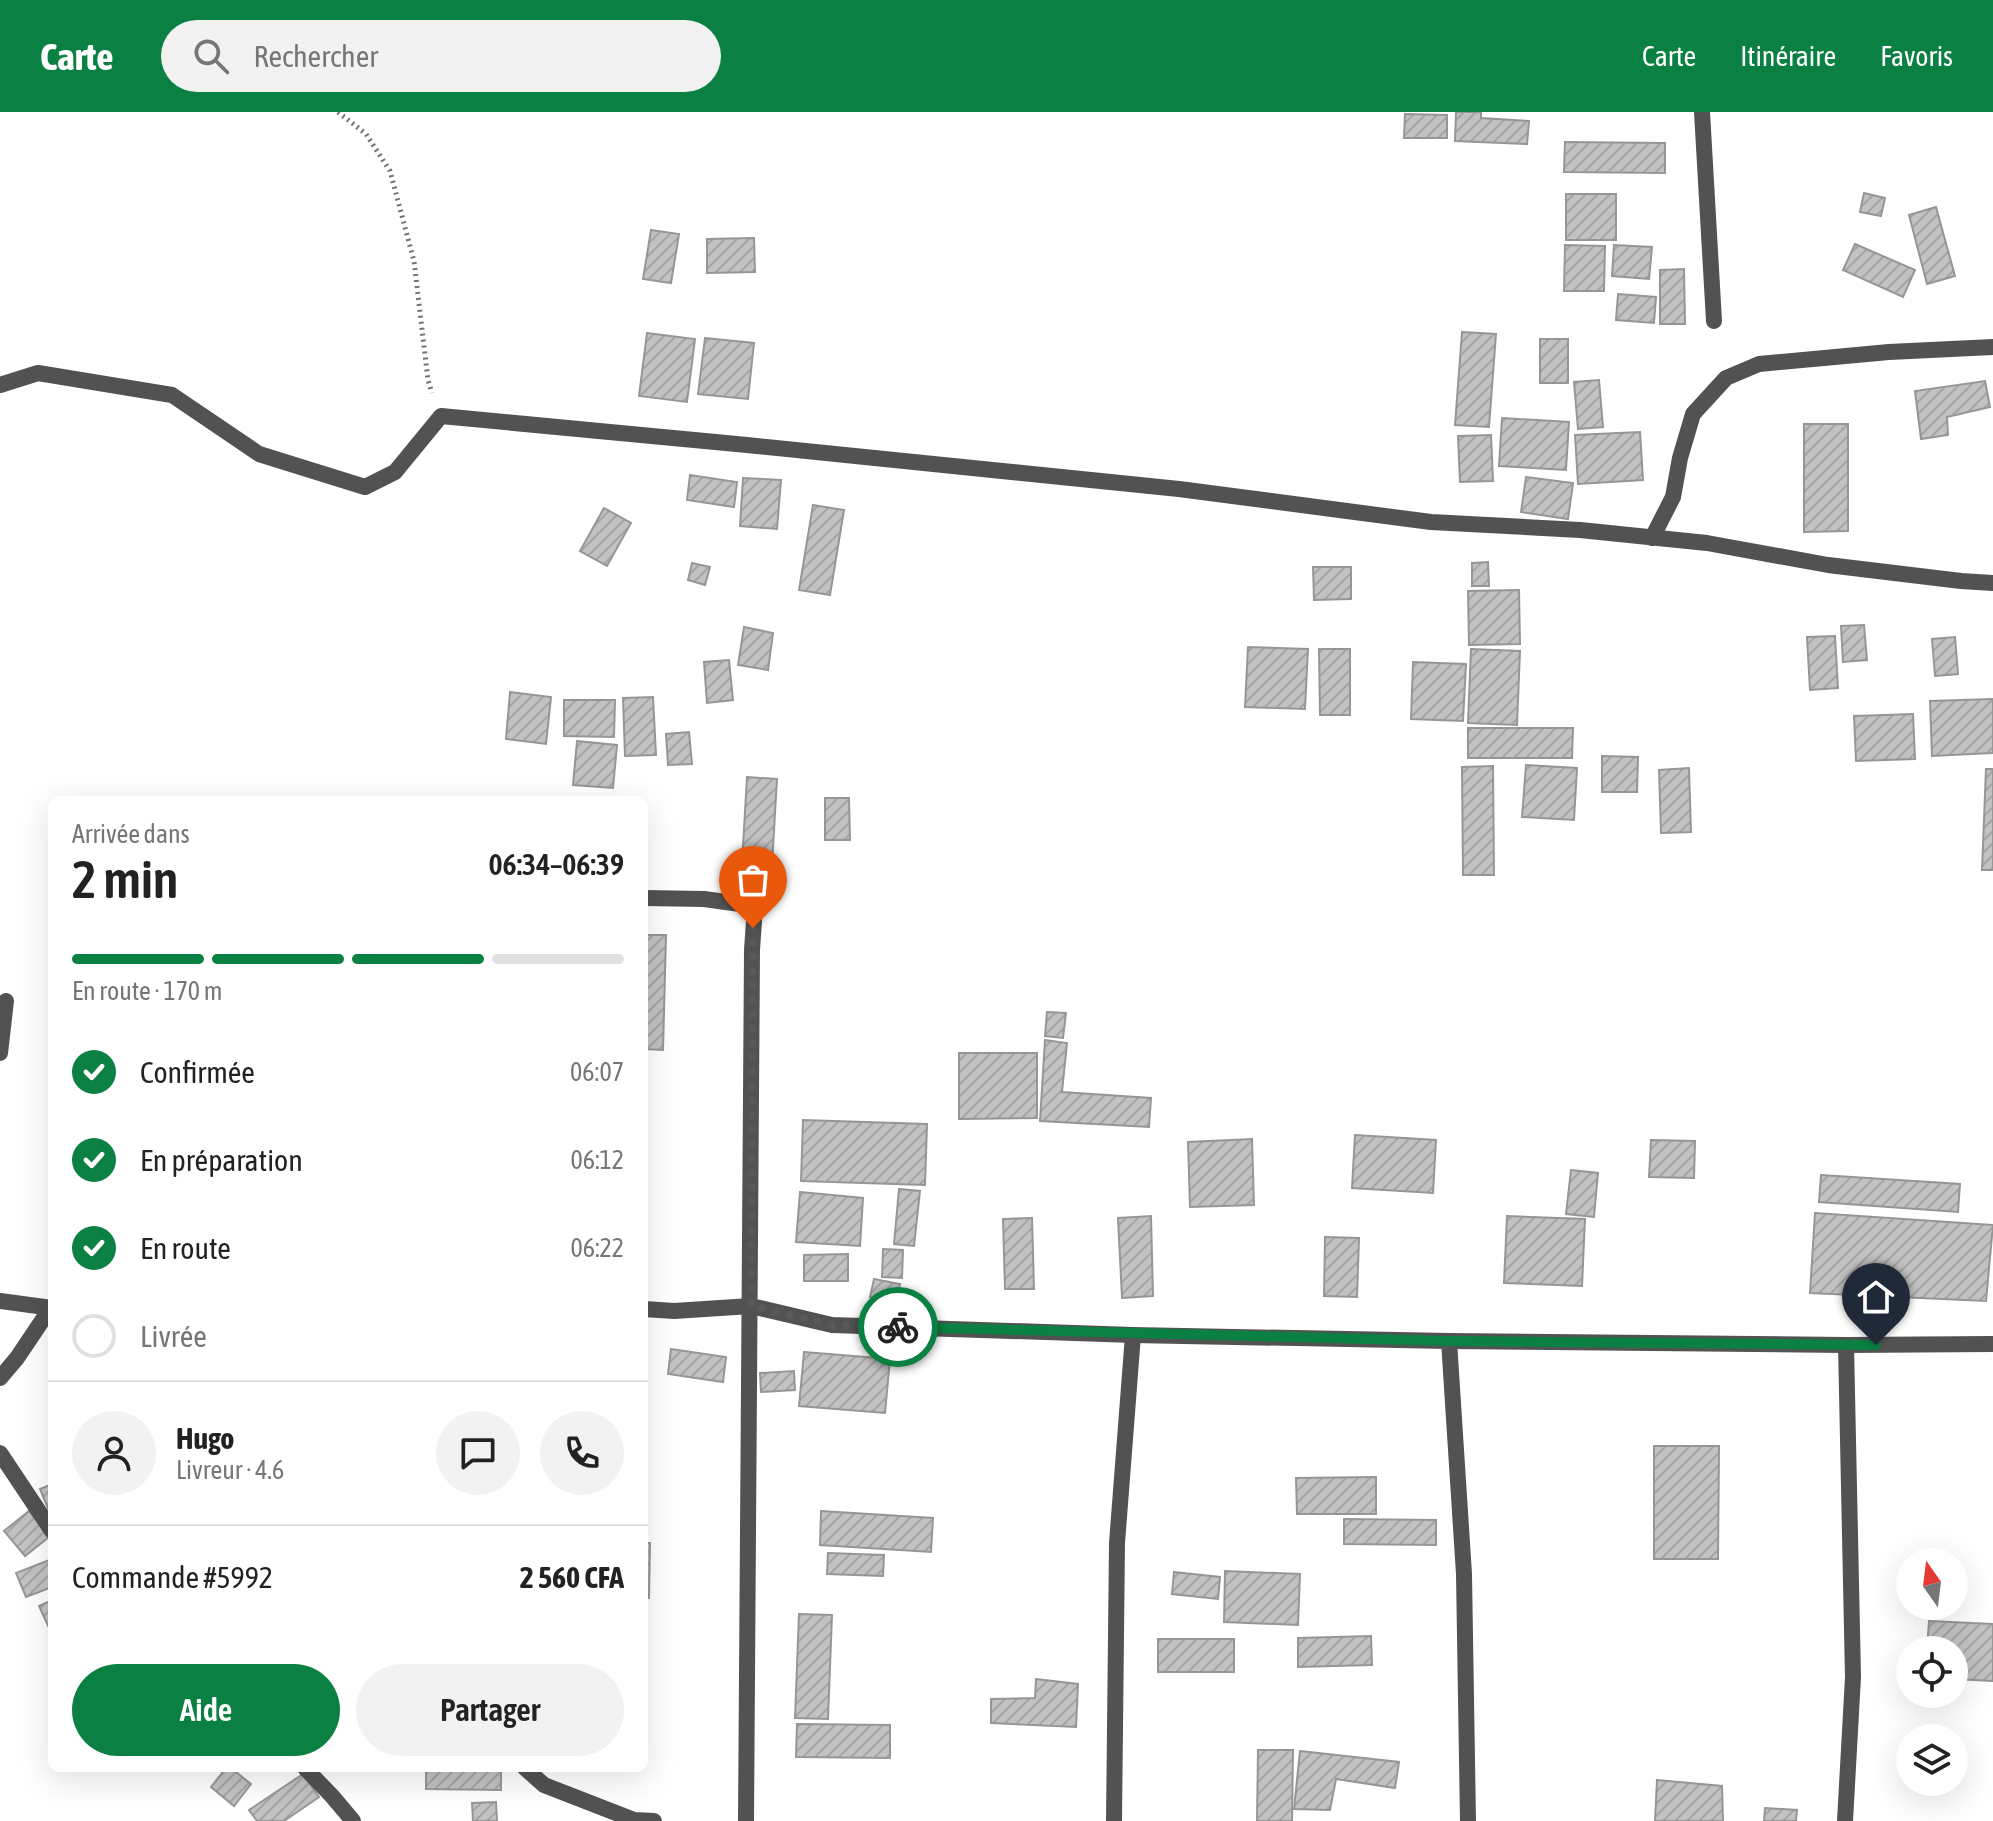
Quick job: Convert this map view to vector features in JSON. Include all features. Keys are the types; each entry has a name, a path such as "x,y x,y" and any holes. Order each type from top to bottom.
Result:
{"street":[{"path":"1702,112 1714,321"},
{"path":"1652,538 1673,497 1693,414 1726,378 1759,364 1889,352 1993,347"},
{"path":"0,385 38,373 172,395 259,454 365,487 395,472 441,416 1179,489 1431,522 1580,530 1707,543 1828,565 1993,583"},
{"path":"648,898 704,899 755,906 752,950 746,1821"},
{"path":"0,1053 6,1001"},
{"path":"0,1301 48,1308"},
{"path":"648,1309 674,1311 751,1306 832,1325 1133,1335 1449,1341 1993,1344"},
{"path":"0,1378 48,1312"},
{"path":"1114,1821 1117,1543 1133,1335"},
{"path":"1449,1341 1464,1574 1468,1821"},
{"path":"1845,1821 1853,1677 1846,1345"},
{"path":"0,1453 48,1525"},
{"path":"309,1772 353,1821"},
{"path":"529,1772 544,1785 634,1820 654,1821"}],"path":[{"path":"338,112 366,134 390,171 414,261 428,380 441,416"}],"building":[{"path":"1456,112 1481,112 1481,118 1529,121 1527,144 1455,141"},
{"path":"1405,114 1447,115 1447,138 1404,138"},
{"path":"1565,142 1665,143 1665,173 1564,172"},
{"path":"1864,193 1885,198 1881,216 1860,212"},
{"path":"1566,194 1616,194 1616,240 1566,240"},
{"path":"1936,207 1955,276 1927,284 1909,215"},
{"path":"651,230 679,234 671,283 643,279"},
{"path":"754,238 755,272 707,273 707,239"},
{"path":"1855,244 1915,270 1903,297 1843,270"},
{"path":"1565,245 1605,246 1604,291 1564,291"},
{"path":"1614,245 1652,247 1649,279 1612,276"},
{"path":"1684,269 1685,324 1660,324 1660,270"},
{"path":"1618,294 1656,297 1654,323 1616,320"},
{"path":"1462,332 1496,334 1489,427 1455,425"},
{"path":"647,333 695,339 687,402 639,396"},
{"path":"705,338 754,343 748,399 698,394"},
{"path":"1540,339 1568,339 1568,383 1540,383"},
{"path":"1599,380 1603,427 1578,429 1574,382"},
{"path":"1985,381 1990,407 1947,417 1948,435 1921,439 1915,391"},
{"path":"1502,418 1569,422 1566,470 1499,466"},
{"path":"1804,424 1848,424 1848,531 1804,532"},
{"path":"1640,432 1643,480 1578,484 1575,435"},
{"path":"1491,435 1493,481 1460,482 1458,436"},
{"path":"690,475 737,482 734,507 687,500"},
{"path":"1526,477 1573,483 1568,519 1521,512"},
{"path":"743,478 781,480 777,529 740,526"},
{"path":"813,505 844,510 830,595 799,590"},
{"path":"604,508 631,523 607,566 580,551"},
{"path":"1488,562 1489,586 1472,586 1472,563"},
{"path":"692,563 710,567 705,585 688,580"},
{"path":"1313,567 1351,567 1351,599 1314,600"},
{"path":"1519,590 1520,644 1469,645 1468,591"},
{"path":"1864,625 1867,660 1843,662 1841,626"},
{"path":"744,627 773,633 768,670 738,665"},
{"path":"1835,636 1838,688 1810,690 1807,637"},
{"path":"1955,637 1958,674 1935,676 1932,639"},
{"path":"1248,647 1308,649 1305,709 1245,707"},
{"path":"1319,649 1350,649 1350,715 1320,715"},
{"path":"1471,649 1520,651 1517,725 1468,723"},
{"path":"729,660 733,700 707,703 704,662"},
{"path":"1413,662 1466,664 1463,721 1411,719"},
{"path":"510,692 551,697 546,744 506,739"},
{"path":"653,697 656,755 625,756 623,698"},
{"path":"1993,699 1993,753 1932,756 1930,701"},
{"path":"564,700 615,700 614,737 564,736"},
{"path":"1913,714 1915,759 1856,761 1854,716"},
{"path":"1468,728 1573,728 1572,758 1468,758"},
{"path":"689,732 692,764 668,765 666,734"},
{"path":"577,741 617,745 613,788 573,785"},
{"path":"1602,756 1638,757 1637,792 1602,792"},
{"path":"1526,765 1577,768 1574,820 1522,817"},
{"path":"1493,766 1494,875 1463,875 1462,767"},
{"path":"1689,768 1691,832 1661,833 1659,770"},
{"path":"1986,769 1993,769 1993,870 1982,870"},
{"path":"747,777 777,779 772,865 742,863"},
{"path":"825,798 849,798 850,840 825,840"},
{"path":"648,935 666,935 663,1050 648,1049"},
{"path":"1047,1012 1066,1013 1063,1038 1045,1036"},
{"path":"1045,1040 1067,1043 1062,1092 1151,1098 1149,1127 1040,1121"},
{"path":"959,1053 1037,1053 1037,1118 959,1119"},
{"path":"803,1120 927,1124 925,1185 801,1181"},
{"path":"1355,1135 1436,1140 1433,1193 1352,1188"},
{"path":"1252,1139 1254,1205 1190,1207 1188,1142"},
{"path":"1651,1140 1695,1141 1694,1178 1649,1177"},
{"path":"1571,1170 1598,1173 1594,1217 1566,1214"},
{"path":"1821,1175 1960,1184 1958,1212 1819,1202"},
{"path":"899,1189 920,1191 914,1246 894,1244"},
{"path":"800,1192 863,1198 860,1246 796,1242"},
{"path":"1815,1213 1993,1225 1986,1301 1810,1293"},
{"path":"1151,1216 1153,1296 1122,1298 1118,1218"},
{"path":"1507,1216 1585,1219 1582,1286 1504,1283"},
{"path":"1032,1218 1034,1289 1005,1289 1003,1219"},
{"path":"1325,1237 1359,1238 1357,1297 1324,1296"},
{"path":"883,1249 903,1250 902,1278 882,1277"},
{"path":"848,1254 848,1281 804,1281 804,1255"},
{"path":"874,1279 900,1284 897,1302 870,1297"},
{"path":"671,1349 726,1357 723,1382 668,1374"},
{"path":"804,1352 890,1359 885,1413 799,1406"},
{"path":"794,1371 795,1390 761,1392 760,1373"},
{"path":"1654,1446 1719,1446 1718,1559 1654,1559"},
{"path":"1376,1477 1376,1514 1297,1514 1296,1478"},
{"path":"48,1486 48,1508 40,1489"},
{"path":"29,1511 48,1538 25,1556 4,1531"},
{"path":"821,1511 933,1518 931,1552 820,1545"},
{"path":"1344,1519 1436,1520 1436,1545 1344,1544"},
{"path":"648,1543 650,1543 649,1598"},
{"path":"828,1553 884,1555 883,1576 827,1574"},
{"path":"48,1561 48,1589 26,1597 16,1573"},
{"path":"1225,1571 1300,1574 1298,1625 1224,1622"},
{"path":"1174,1572 1220,1577 1218,1599 1172,1594"},
{"path":"48,1602 48,1626 39,1606"},
{"path":"799,1614 832,1615 828,1719 795,1718"},
{"path":"1929,1621 1993,1624 1993,1681 1968,1680 1968,1636 1928,1636"},
{"path":"1371,1636 1372,1665 1298,1667 1298,1638"},
{"path":"1158,1639 1234,1639 1234,1672 1158,1672"},
{"path":"1036,1679 1078,1684 1076,1727 991,1723 991,1699 1035,1698"},
{"path":"797,1724 890,1725 890,1758 796,1757"},
{"path":"1258,1750 1293,1750 1292,1821 1257,1821"},
{"path":"1300,1751 1399,1762 1395,1788 1336,1779 1330,1810 1294,1809"},
{"path":"223,1772 236,1772 251,1784 234,1806 211,1787"},
{"path":"426,1772 501,1772 501,1790 426,1789"},
{"path":"303,1774 319,1797 284,1821 257,1821 249,1810"},
{"path":"1657,1780 1722,1786 1723,1821 1655,1821"},
{"path":"496,1802 497,1821 473,1821 472,1803"},
{"path":"1765,1808 1797,1810 1796,1821 1764,1821"}],"way so far":[{"path":"753,928 751,1306 832,1325 898,1327"}],"route":[{"path":"898,1327 1449,1341 1876,1345"}]}
